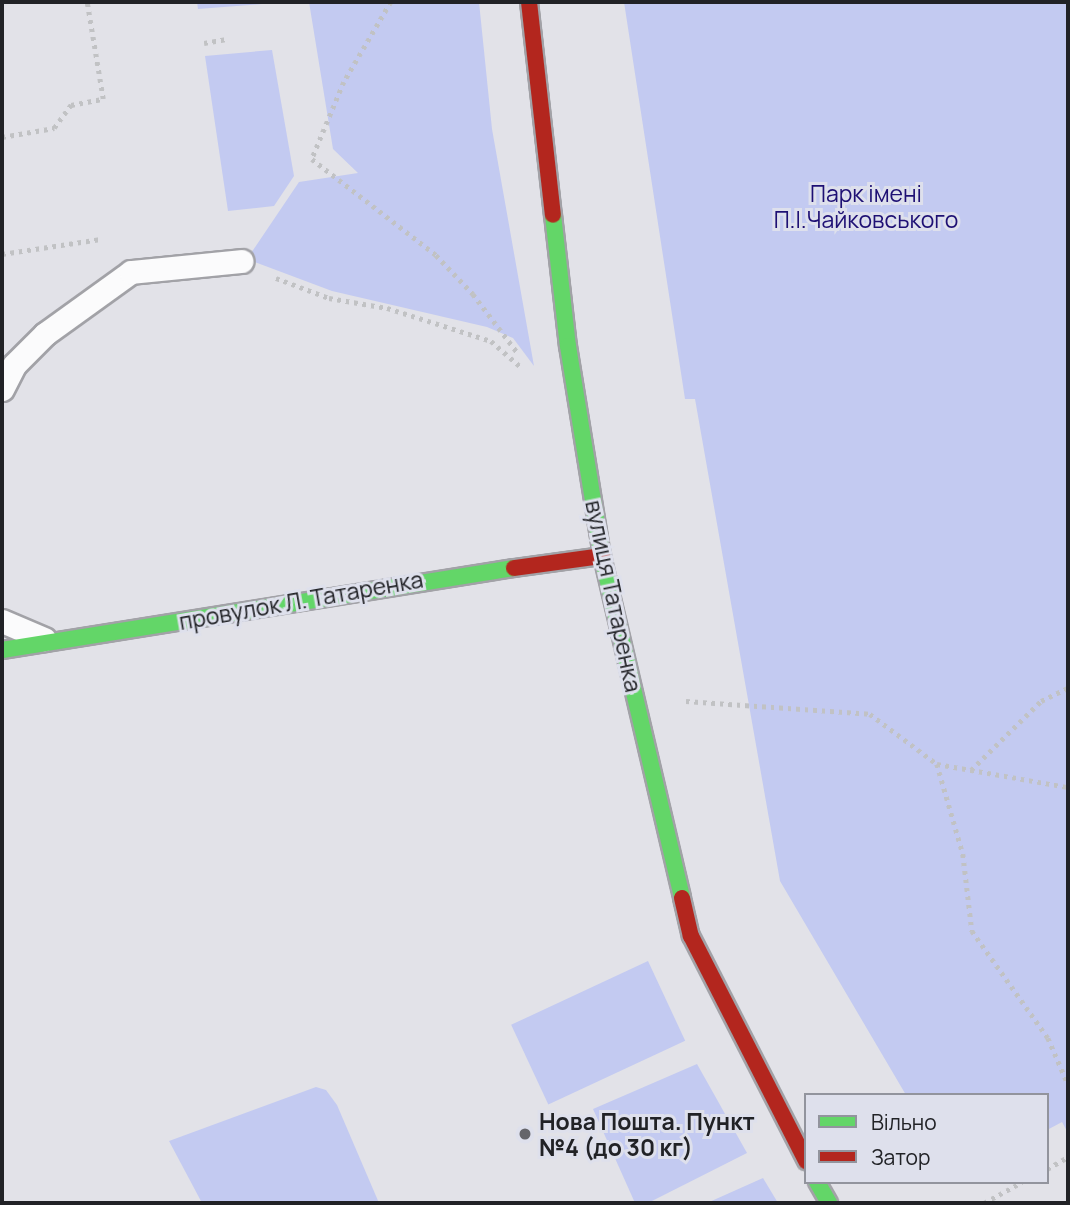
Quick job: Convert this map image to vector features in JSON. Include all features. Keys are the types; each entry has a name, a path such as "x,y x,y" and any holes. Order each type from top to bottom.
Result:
{"main road":[{"name":"вулиця Татаренка","path":"529,2 568,346 602,556 691,936 804,1157"},
{"name":"провулок Л. Татаренка","path":"2,650 57,644 391,583 602,556"},
{"path":"818,1184 829,1203"}],"lane":[{"path":"2,389 14,365 45,334 131,272 241,261"},
{"path":"2,621 57,644"}],"path":[{"path":"2,137 54,128 71,105 103,99 87,2"},
{"path":"241,261 329,298 387,309 491,341 531,374 473,294 436,255 312,159 344,82 391,2"},
{"path":"204,43 227,39"},
{"path":"2,254 105,239"},
{"path":"971,770 1041,701 1068,688"},
{"path":"635,698 870,713 937,764 1068,787"},
{"path":"937,764 963,854 972,931 1048,1038 1068,1084"},
{"path":"1049,1168 1068,1157"},
{"path":"984,1203 1018,1184"}],"green space":[{"path":"197,2 262,2 262,4 198,9"},
{"path":"309,2 479,2 492,129 534,366 513,338 487,327 332,291 247,259 299,182 358,173 333,149"},
{"name":"Парк імені П.І.Чайковського","path":"624,2 1068,2 1068,1133 1062,1122 1049,1129 1049,1093 905,1093 780,881 695,399 685,399"},
{"path":"272,50 294,176 274,206 228,211 205,56"},
{"path":"648,961 685,1041 548,1105 511,1025"},
{"path":"697,1064 747,1153 648,1203 635,1203 593,1109"},
{"path":"316,1087 326,1090 337,1105 379,1203 202,1203 169,1141"},
{"path":"763,1178 778,1203 707,1203"}],"traffic: fast":[{"path":"553,215 568,346 602,556 682,898"},
{"path":"2,650 514,568"},
{"path":"818,1184 829,1203"}],"traffic: jam":[{"path":"529,2 553,215"},
{"path":"514,568 602,556"},
{"path":"682,898 691,936 804,1157"}],"place":[{"name":"Нова Пошта. Пункт №4 (до 30 кг)","path":"525,1134"}]}
